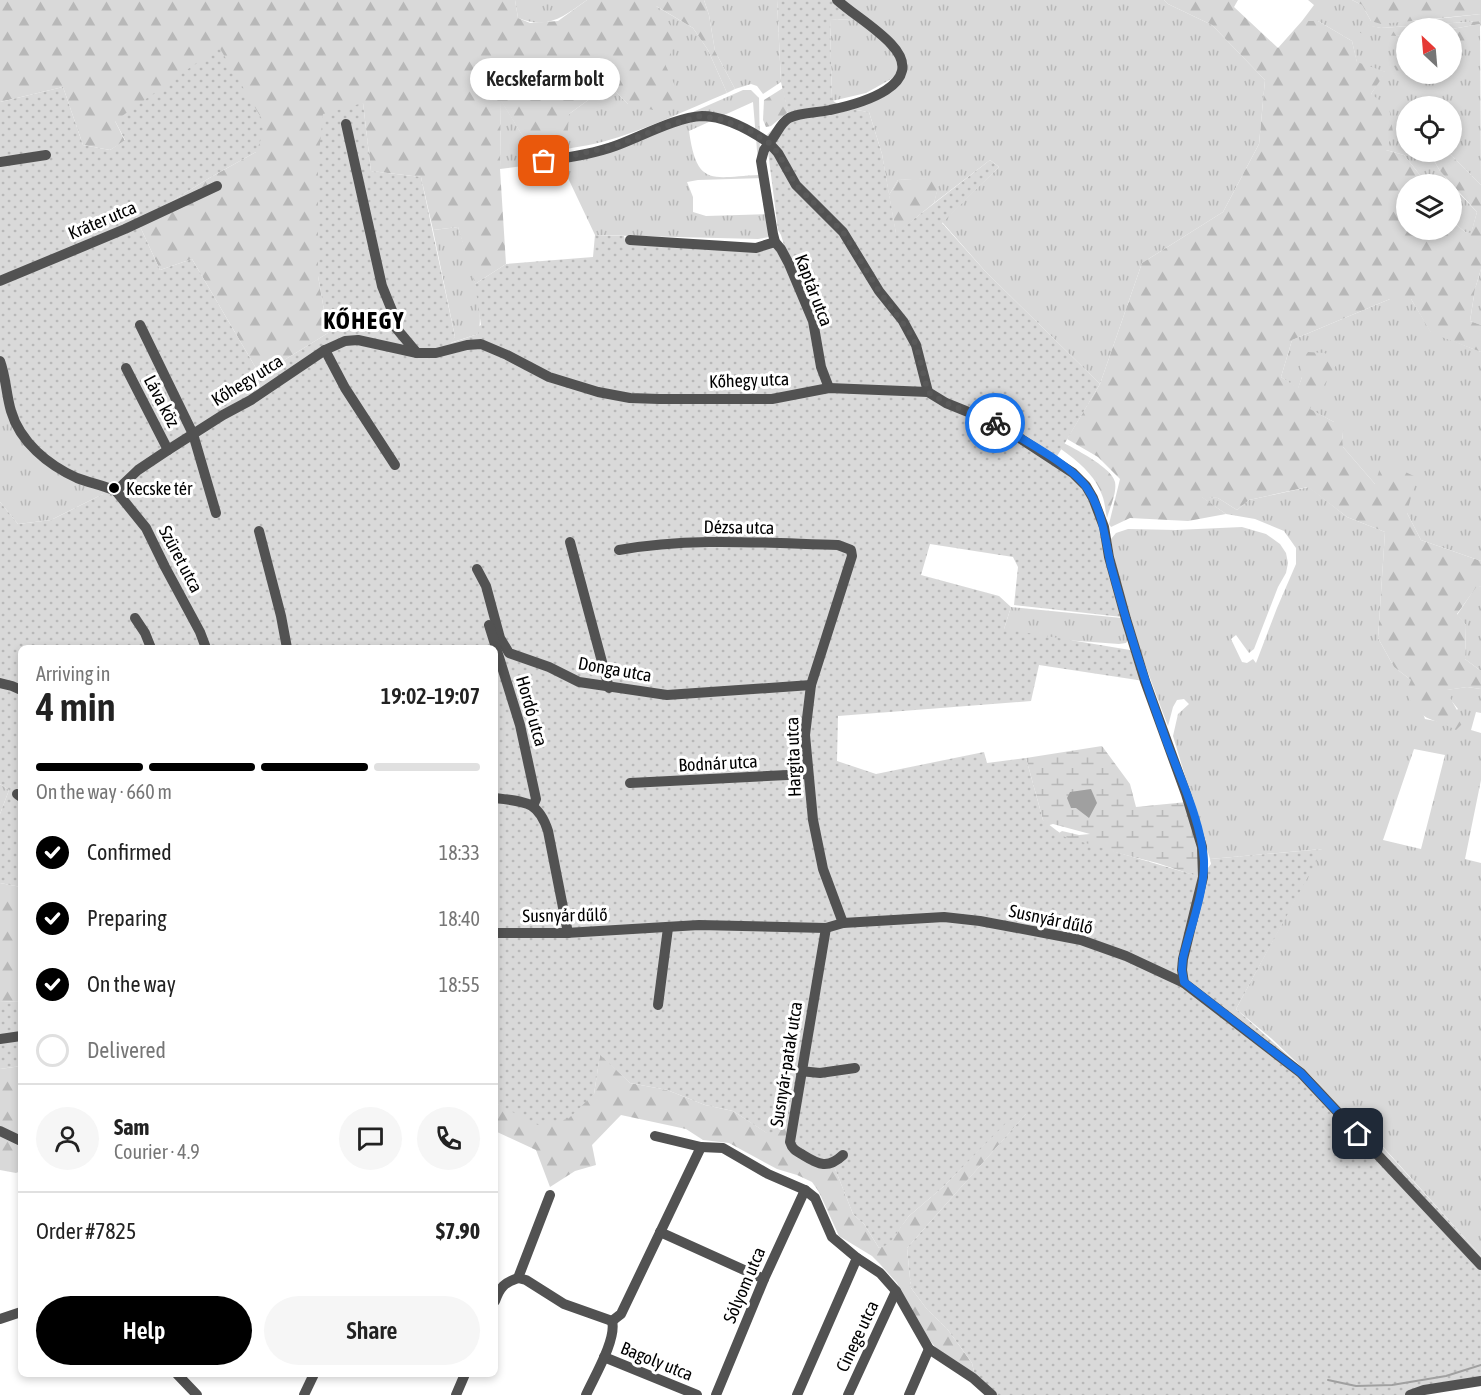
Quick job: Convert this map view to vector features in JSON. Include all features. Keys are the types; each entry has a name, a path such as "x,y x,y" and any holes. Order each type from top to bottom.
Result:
{"street":[{"path":"775,242 761,161 764,150 783,123 790,118 830,110 872,97 890,88 899,78 901,61 895,49 837,0"},
{"path":"544,161 612,147 666,126 700,116 711,117 749,130 769,143 778,153 796,185 843,232 879,291 903,321 916,345 928,392"},
{"path":"346,124 382,286 393,313 396,328 417,353"},
{"path":"0,162 46,155"},
{"name":"Kráter utca","path":"0,281 125,229 217,186"},
{"name":"Kaptár utca","path":"630,240 748,248 762,247 775,242 789,264 813,321 821,367 829,388"},
{"path":"140,325 193,434 216,513"},
{"name":"Kőhegy utca","path":"116,491 138,470 168,450 250,400 325,350 345,341 358,340 417,353 436,353 481,344 549,377 598,392 630,398 772,399 829,388 928,392 1018,437 1073,473 1086,486 1093,498 1104,527 1109,557 1145,681 1202,847 1203,877 1183,958 1184,982"},
{"path":"325,350 345,388 394,465"},
{"path":"0,361 11,413 36,451 59,469 77,478 116,491"},
{"name":"Láva köz","path":"126,368 168,450"},
{"name":"Szüret utca","path":"116,491 146,528 174,585 201,632 205,645"},
{"path":"259,531 286,645"},
{"name":"Dézsa utca","path":"619,550 703,541 838,545 848,547 852,556"},
{"path":"570,542 609,688"},
{"name":"Hargita utca","path":"843,923 823,869 813,820 805,735 811,685 852,556"},
{"path":"477,569 486,586 497,639"},
{"path":"135,618 150,645"},
{"name":"Hordó utca","path":"489,625 497,639 520,725 533,779 536,799 533,806"},
{"name":"Donga utca","path":"497,639 509,653 549,667 579,682 609,688 667,695 811,685"},
{"path":"0,683 18,689"},
{"name":"Bodnár utca","path":"630,783 808,774"},
{"path":"498,798 533,806 543,817 548,831 568,933"},
{"name":"Susnyár dűlő","path":"498,933 568,933 699,925 826,928 843,923 944,917 980,921 1081,940 1126,956 1184,982 1301,1073 1481,1265"},
{"path":"658,1005 668,928"},
{"name":"Susnyár-patak utca","path":"826,928 800,1071 790,1145 811,1161 821,1165 834,1163 843,1155"},
{"path":"0,1039 18,1036"},
{"path":"800,1071 820,1073 855,1068"},
{"path":"0,1131 18,1140"},
{"path":"655,1136 701,1147 723,1148 768,1174 805,1190 816,1198 832,1237 880,1273 896,1291 929,1349 973,1378 992,1395"},
{"path":"612,1321 621,1314 701,1147"},
{"name":"Sólyom utca","path":"716,1395 764,1279 805,1190"},
{"path":"518,1278 550,1195"},
{"path":"660,1232 764,1279"},
{"path":"797,1395 857,1258"},
{"path":"498,1293 507,1282 518,1278 526,1280 564,1304 612,1321"},
{"name":"Cinege utca","path":"848,1395 896,1291"},
{"path":"0,1319 18,1313"},
{"path":"586,1395 614,1329 612,1321"},
{"path":"909,1395 929,1349"},
{"name":"Bagoly utca","path":"604,1357 697,1395"},
{"path":"180,1377 197,1395"},
{"path":"304,1395 313,1377"},
{"path":"456,1395 464,1377"},
{"path":"1410,1395 1425,1390 1481,1381"}],"green space":[{"path":"0,0 515,0 518,18 530,23 558,21 587,0 704,0 715,51 735,89 727,93 708,50 693,28 656,6 679,37 665,64 681,99 653,110 628,104 609,85 569,114 567,143 544,153 530,148 501,101 500,169 506,264 475,284 458,227 433,230 421,177 371,171 363,103 318,163 318,276 328,333 260,375 192,259 160,270 138,222 256,152 115,121 125,141 110,150 83,145 63,87 0,102"},
{"path":"515,0 587,0 555,20 538,23 518,18"},
{"path":"704,0 777,0 781,82 763,94 757,86 751,84 735,89 715,51"},
{"path":"777,0 836,0 854,19 830,20 832,100 843,108 869,112 882,154 896,233 990,160 999,167 942,223 985,271 1100,384 1056,458 1080,485 1096,511 1122,617 1014,605 1018,567 1013,557 930,544 921,575 999,596 1011,607 1004,629 1130,650 1144,681 1039,665 1031,701 838,716 837,761 876,774 984,752 987,763 1026,758 1043,820 1065,837 1201,877 1211,864 1210,859 1323,849 1236,1009 1350,1111 1481,1256 1481,1381 1410,1395 992,1395 975,1376 972,1363 948,1330 926,1308 911,1288 907,1248 1026,1114 1008,1121 944,1186 909,1216 889,1244 879,1248 864,1224 853,1214 832,1161 788,1143 786,1127 768,1134 733,1111 705,1105 667,1090 630,1083 600,1055 594,1094 568,1119 538,1125 498,1105 498,645 18,645 18,886 0,883 0,814 9,790 0,784 0,502 18,524 51,520 103,494 104,482 81,476 56,463 27,439 0,369 0,102 63,87 83,145 110,150 125,140 115,121 219,47 266,126 256,152 138,222 160,270 192,259 260,375 328,333 318,276 318,163 323,114 363,103 371,171 421,177 455,337 451,343 478,334 478,327 481,325 475,284 506,264 593,257 595,235 624,236 625,240 784,245 778,230 766,136 788,113 781,82"},
{"path":"836,0 1164,0 1212,25 1265,80 1259,144 1223,212 1142,263 1100,384 985,271 942,222 999,167 990,160 934,203 940,178 898,180 889,195 882,154 869,112 843,108 878,95 893,78 866,93 832,101 830,20 853,19"},
{"path":"1164,0 1238,0 1234,7 1278,48 1302,21 1318,21 1352,41 1357,62 1386,72 1371,94 1389,107 1393,132 1386,150 1396,153 1396,162 1410,162 1419,174 1396,174 1396,240 1462,240 1462,229 1471,233 1477,212 1462,195 1462,174 1443,174 1435,162 1458,162 1481,185 1481,269 1470,321 1481,325 1481,352 1431,333 1411,299 1390,299 1292,340 1281,377 1298,388 1302,377 1299,360 1308,352 1325,353 1336,365 1310,409 1334,422 1348,417 1352,424 1342,432 1343,447 1375,484 1380,468 1399,469 1416,477 1407,513 1421,540 1481,561 1481,587 1477,586 1457,614 1466,625 1465,659 1481,671 1481,689 1467,687 1447,690 1463,723 1456,730 1426,717 1416,709 1406,692 1411,680 1394,667 1378,638 1385,532 1347,517 1308,487 1249,500 1237,510 1218,498 1202,497 1226,514 1188,521 1130,518 1111,527 1109,524 1120,479 1098,457 1067,439 1100,384 1142,263 1223,212 1259,144 1265,80 1212,25"},
{"path":"1308,0 1352,0 1362,5 1371,21 1396,21 1396,27 1381,28 1363,25 1396,36 1396,84 1462,84 1462,27 1480,24 1481,185 1458,162 1462,162 1462,96 1396,96 1396,153 1386,150 1371,94 1385,72 1357,63 1352,41 1318,21 1302,21 1314,5"},
{"path":"1352,0 1481,0 1481,14 1441,18 1396,18 1396,22 1381,24 1371,21 1362,5"},
{"path":"654,5 693,28 708,50 727,93 618,137 544,155 545,163 500,169 501,100 530,148 569,114 609,85 628,104 665,64"},
{"path":"1481,14 1481,21 1462,22 1462,18 1444,18"},
{"path":"1481,21 1481,27 1480,24 1462,27 1462,22"},
{"path":"1363,24 1381,28 1396,27 1396,36 1360,33"},
{"path":"1462,32 1468,32 1462,47"},
{"path":"783,88 788,112 771,126 766,127 763,120 764,100"},
{"path":"743,90 751,90 759,98 760,151 764,178 687,182 693,197 693,212 706,216 769,214 769,237 758,239 595,235 559,159 661,126","holes":["753,102 759,175 729,177 709,175 697,162 689,131"]},
{"path":"1410,162 1435,162 1443,174 1419,174"},
{"path":"941,177 934,203 896,234 889,195 898,180"},
{"path":"1462,196 1477,212 1471,234 1462,229"},
{"path":"458,227 478,295 480,322 478,334 450,343 455,337 433,230"},
{"path":"1481,269 1481,325 1470,321"},
{"path":"1390,299 1411,299 1431,332 1481,352 1481,561 1421,540 1407,513 1375,484 1343,447 1342,432 1334,422 1309,409 1335,365 1302,377 1298,389 1281,377 1292,340"},
{"path":"0,369 104,482 103,494 51,520 18,524 0,502"},
{"path":"993,410 1081,452 1110,473 1115,486 1107,518 1102,495 1095,481 1084,468 1055,445"},
{"path":"1309,487 1347,517 1385,532 1378,638 1394,667 1411,680 1425,719 1441,722 1458,709 1446,690 1467,687 1481,689 1481,713 1476,712 1471,730 1481,733 1481,780 1465,859 1481,863 1481,1256 1367,1129 1272,1039 1236,1009 1322,849 1210,859 1173,736 1178,714 1189,704 1184,699 1177,700 1168,726 1128,611 1111,539 1116,533 1128,529 1176,530 1242,527 1266,534 1280,544 1286,553 1288,563 1286,573 1278,587 1254,649 1249,653 1236,635 1231,639 1242,662 1247,663 1253,659 1256,663 1296,564 1296,548 1284,531 1255,519 1226,514 1200,496 1218,498 1237,510 1249,500","holes":["1414,749 1445,755 1421,849 1383,840"]},
{"path":"1477,585 1481,587 1481,671 1465,659 1466,625 1457,615"},
{"path":"1011,607 1122,618 1129,639 1126,643 1119,644 1051,639 1005,632"},
{"path":"1102,746 1130,784 1136,807 1187,802 1201,847 1199,877 1157,863 1067,840 1059,833 1062,831 1079,835 1090,834 1053,824 1046,826 1026,758"},
{"path":"0,784 9,790 0,814"},
{"path":"0,883 18,886 18,1001 0,1002"},
{"path":"18,1001 18,1066 0,1069 0,1002"},
{"path":"600,1054 630,1083 667,1090 705,1105 733,1111 767,1133 786,1127 832,1161 853,1214 864,1224 879,1248 889,1243 909,1216 944,1186 1008,1120 1027,1113 907,1248 911,1288 926,1308 948,1330 972,1363 975,1376 936,1348 916,1323 897,1283 879,1263 872,1256 839,1236 812,1182 777,1169 729,1143 703,1140 686,1129 621,1115 592,1145 596,1165 575,1171 550,1187 536,1150 498,1132 498,1104 512,1110 594,1094"},
{"path":"18,1066 18,1172 16,1173 0,1170 0,1069"}],"shaded area":[{"path":"1091,789 1097,803 1089,818 1076,808 1071,808 1067,798 1070,792"}],"waterway":[{"path":"1328,1380 1356,1386 1392,1385 1446,1376 1481,1365"}],"way so far":[{"path":"544,161 612,147 666,126 700,116 720,119 749,130 769,143 778,153 796,185 843,232 879,291 910,333 916,345 928,392 946,403 995,423"}],"place":[{"name":"Kecskefarm bolt","path":"544,161"},
{"name":"Kecske tér","path":"114,488"}],"district":[{"name":"KŐHEGY","path":"364,320"}],"route":[{"path":"995,423 1073,473 1086,486 1093,498 1104,527 1109,557 1126,619 1202,847 1203,877 1183,958 1184,982 1301,1073 1358,1134"}]}
